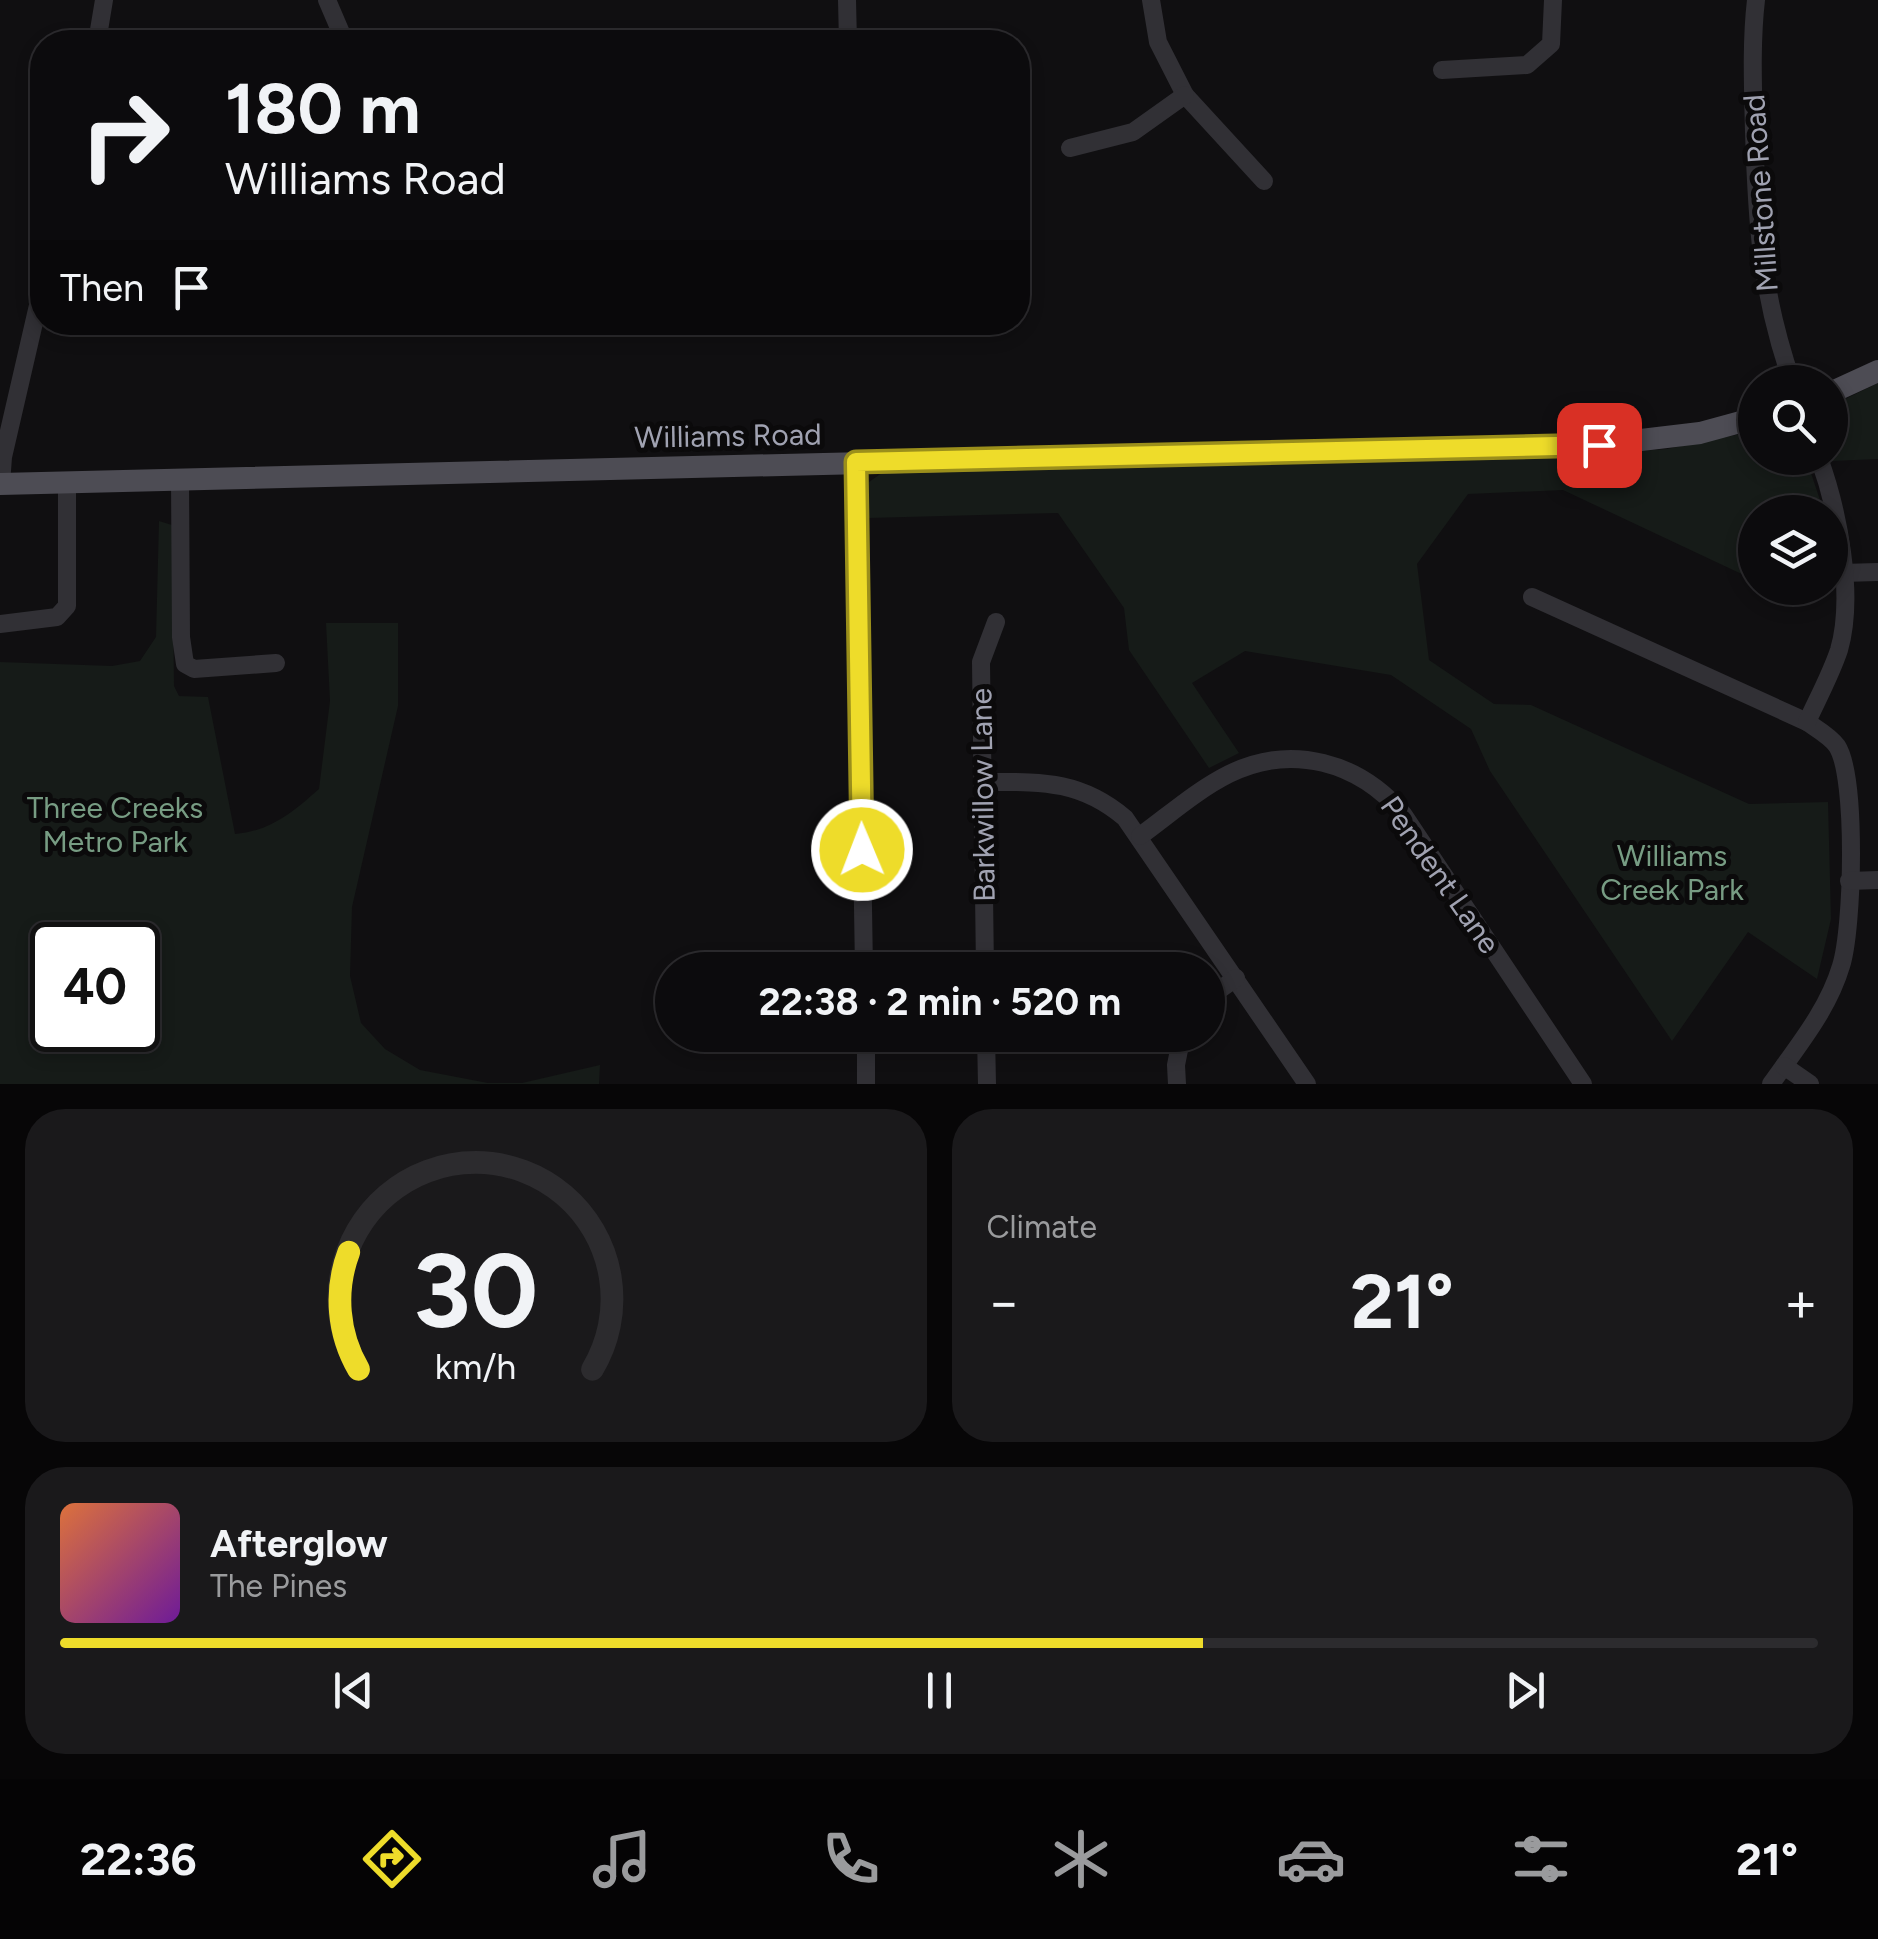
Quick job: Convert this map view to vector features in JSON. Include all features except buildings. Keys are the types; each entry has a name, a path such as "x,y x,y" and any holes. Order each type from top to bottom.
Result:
{"main road":[{"path":"1848,385 1878,371"},
{"name":"Williams Road","path":"0,484 1599,445 1671,438 1738,422"}],"street":[{"path":"99,30 104,0"},
{"path":"327,0 340,30"},
{"path":"846,0 847,30"},
{"path":"1150,0 1158,42 1185,95 1264,182"},
{"path":"1442,70 1527,65 1551,44 1553,0"},
{"name":"Millstone Road","path":"1756,0 1753,92 1757,225 1768,304 1787,365"},
{"path":"1070,148 1133,132 1185,95"},
{"path":"0,484 31,335"},
{"path":"856,462 864,952"},
{"path":"180,479 185,664 194,669 276,664"},
{"path":"0,624 57,617 67,606 67,482"},
{"path":"1848,573 1878,572"},
{"path":"1532,597 1808,722 1836,745 1848,781 1848,934 1842,965 1814,1021 1771,1084"},
{"path":"1808,722 1834,662 1842,634 1842,605"},
{"name":"Barkwillow Lane","path":"985,952 981,662 996,622"},
{"name":"Pendent Lane","path":"1140,836 1214,783 1262,762 1318,761 1367,780 1402,814 1583,1084"},
{"path":"982,782 1072,786 1115,809 1140,836 1307,1084"},
{"path":"1850,881 1878,880"},
{"path":"1225,986 1236,978"},
{"path":"866,1052 866,1084"},
{"path":"986,1052 986,1084"},
{"path":"1177,1084 1178,1052"},
{"path":"1784,1066 1810,1084"}],"green space":[{"path":"1878,383 1878,459 1848,460 1848,398"},
{"name":"Williams Creek Park","path":"1738,434 1738,475 1812,475 1818,495 1738,495 1738,572 1563,490 1468,494 1417,564 1429,660 1494,704 1531,705 1749,804 1828,802 1831,919 1817,979 1748,932 1672,1041 1490,771 1471,729 1391,675 1245,651 1192,683 1239,753 1209,768 1129,650 1124,608 1058,513 868,518 869,482 886,470 1596,454 1667,449"},
{"name":"Three Creeks Metro Park","path":"159,521 172,525 174,686 179,696 208,697 235,834 271,825 319,789 330,701 326,623 398,623 398,706 352,907 350,976 361,1023 385,1049 420,1070 488,1083 522,1083 600,1065 599,1084 0,1084 0,662 112,666 140,661 156,637"}],"route":[{"path":"862,850 856,462 1599,445"}]}
